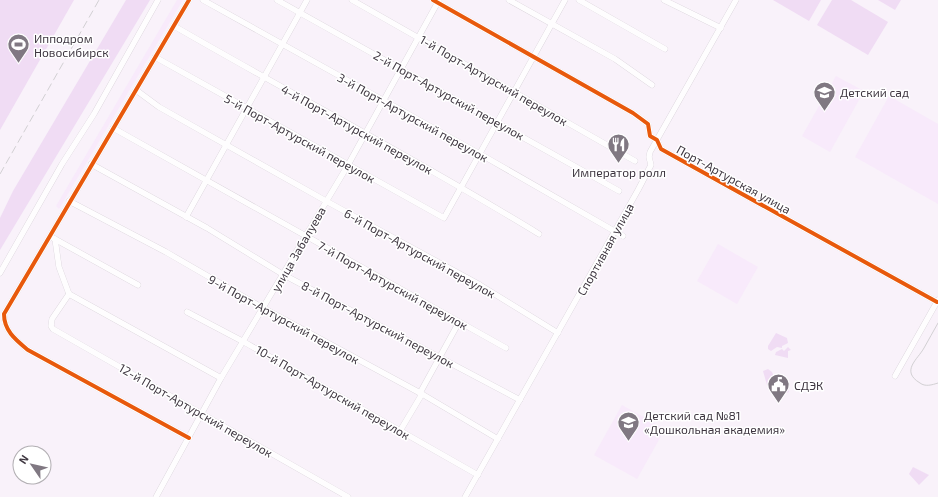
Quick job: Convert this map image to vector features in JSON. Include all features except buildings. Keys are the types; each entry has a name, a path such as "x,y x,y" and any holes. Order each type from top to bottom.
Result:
{"street":[{"path":"0,272 62,164 94,114 158,0"},
{"path":"188,438 28,350 10,334 4,320 4,314 52,237 69,201 189,0"},
{"name":"3-й Порт-Артурский переулок","path":"203,0 480,154 623,236"},
{"name":"2-й Порт-Артурский переулок","path":"277,0 498,122 619,191"},
{"path":"186,217 307,0"},
{"name":"1-й Порт-Артурский переулок","path":"352,0 515,91 635,161"},
{"path":"509,0 615,59 652,85"},
{"path":"462,187 565,0"},
{"path":"579,0 665,49"},
{"path":"664,0 721,28"},
{"name":"Спортивная улица","path":"465,497 651,165 649,157 657,140 736,0"},
{"name":"улица Забалуева","path":"156,497 221,378 244,342 348,165 436,1"},
{"name":"Порт-Артурская улица","path":"436,1 633,113 648,124 650,136 657,140 658,147 665,152 937,304"},
{"name":"4-й Порт-Артурский переулок","path":"174,26 263,78 462,187 539,234"},
{"name":"5-й Порт-Артурский переулок","path":"155,57 444,218 462,187"},
{"name":"6-й Порт-Артурский переулок","path":"136,90 159,107 326,201 480,285 558,333"},
{"name":"7-й Порт-Артурский переулок","path":"113,128 506,348"},
{"name":"8-й Порт-Артурский переулок","path":"91,164 284,274 520,400"},
{"name":"9-й Порт-Артурский переулок","path":"69,201 166,252 264,308 421,394 498,439"},
{"path":"52,237 138,285"},
{"path":"52,237 59,267 69,294 221,378"},
{"name":"12-й Порт-Артурский переулок","path":"69,294 52,319 50,326 53,329 348,497"},
{"path":"895,376 937,304"},
{"name":"10-й Порт-Артурский переулок","path":"186,312 244,342 478,475"},
{"path":"400,431 459,322"}],"shaded area":[{"name":"Ипподром Новосибирск","path":"0,0 74,0 0,130"},
{"path":"126,0 150,0 0,250 0,218 13,191"},
{"path":"177,0 183,0 59,209 56,206"},
{"path":"773,0 821,0 809,21"},
{"path":"832,0 851,0 888,22 868,55 817,25"},
{"path":"878,0 901,0 895,10"},
{"path":"836,76 864,91 830,152 802,136"},
{"path":"889,96 938,124 938,204 855,157"},
{"path":"718,244 758,267 737,304 697,281"},
{"path":"776,333 787,338 788,343 782,346 782,348 777,347 771,351 768,349 768,346"},
{"path":"788,347 791,350 788,351 788,358 775,355 776,352 782,349 784,351"},
{"path":"768,369 772,372 775,380 772,385 767,385 763,371"},
{"path":"783,383 786,385 789,392 783,394 777,391 778,386 781,387"},
{"name":"Детский сад №81 «Дошкольная академия»","path":"622,405 665,429 637,479 594,455"},
{"path":"913,467 929,475 919,485 909,474"}],"tram line":[{"path":"938,323 924,348 912,365 911,370 911,374 914,379 924,385 938,383"}],"railway":[{"path":"0,174 99,0"}],"cycle path":[{"path":"189,0 4,314 8,330 15,339 28,350 189,438"},
{"path":"433,0 633,113 648,124 650,136 657,140 661,149 937,302"}],"place":[{"name":"Ипподром Новосибирск","path":"18,64"},
{"name":"Детский сад","path":"825,112"},
{"name":"Император ролл","path":"619,164"},
{"name":"СДЭК","path":"779,404"},
{"name":"Детский сад №81 «Дошкольная академия»","path":"629,442"}]}
